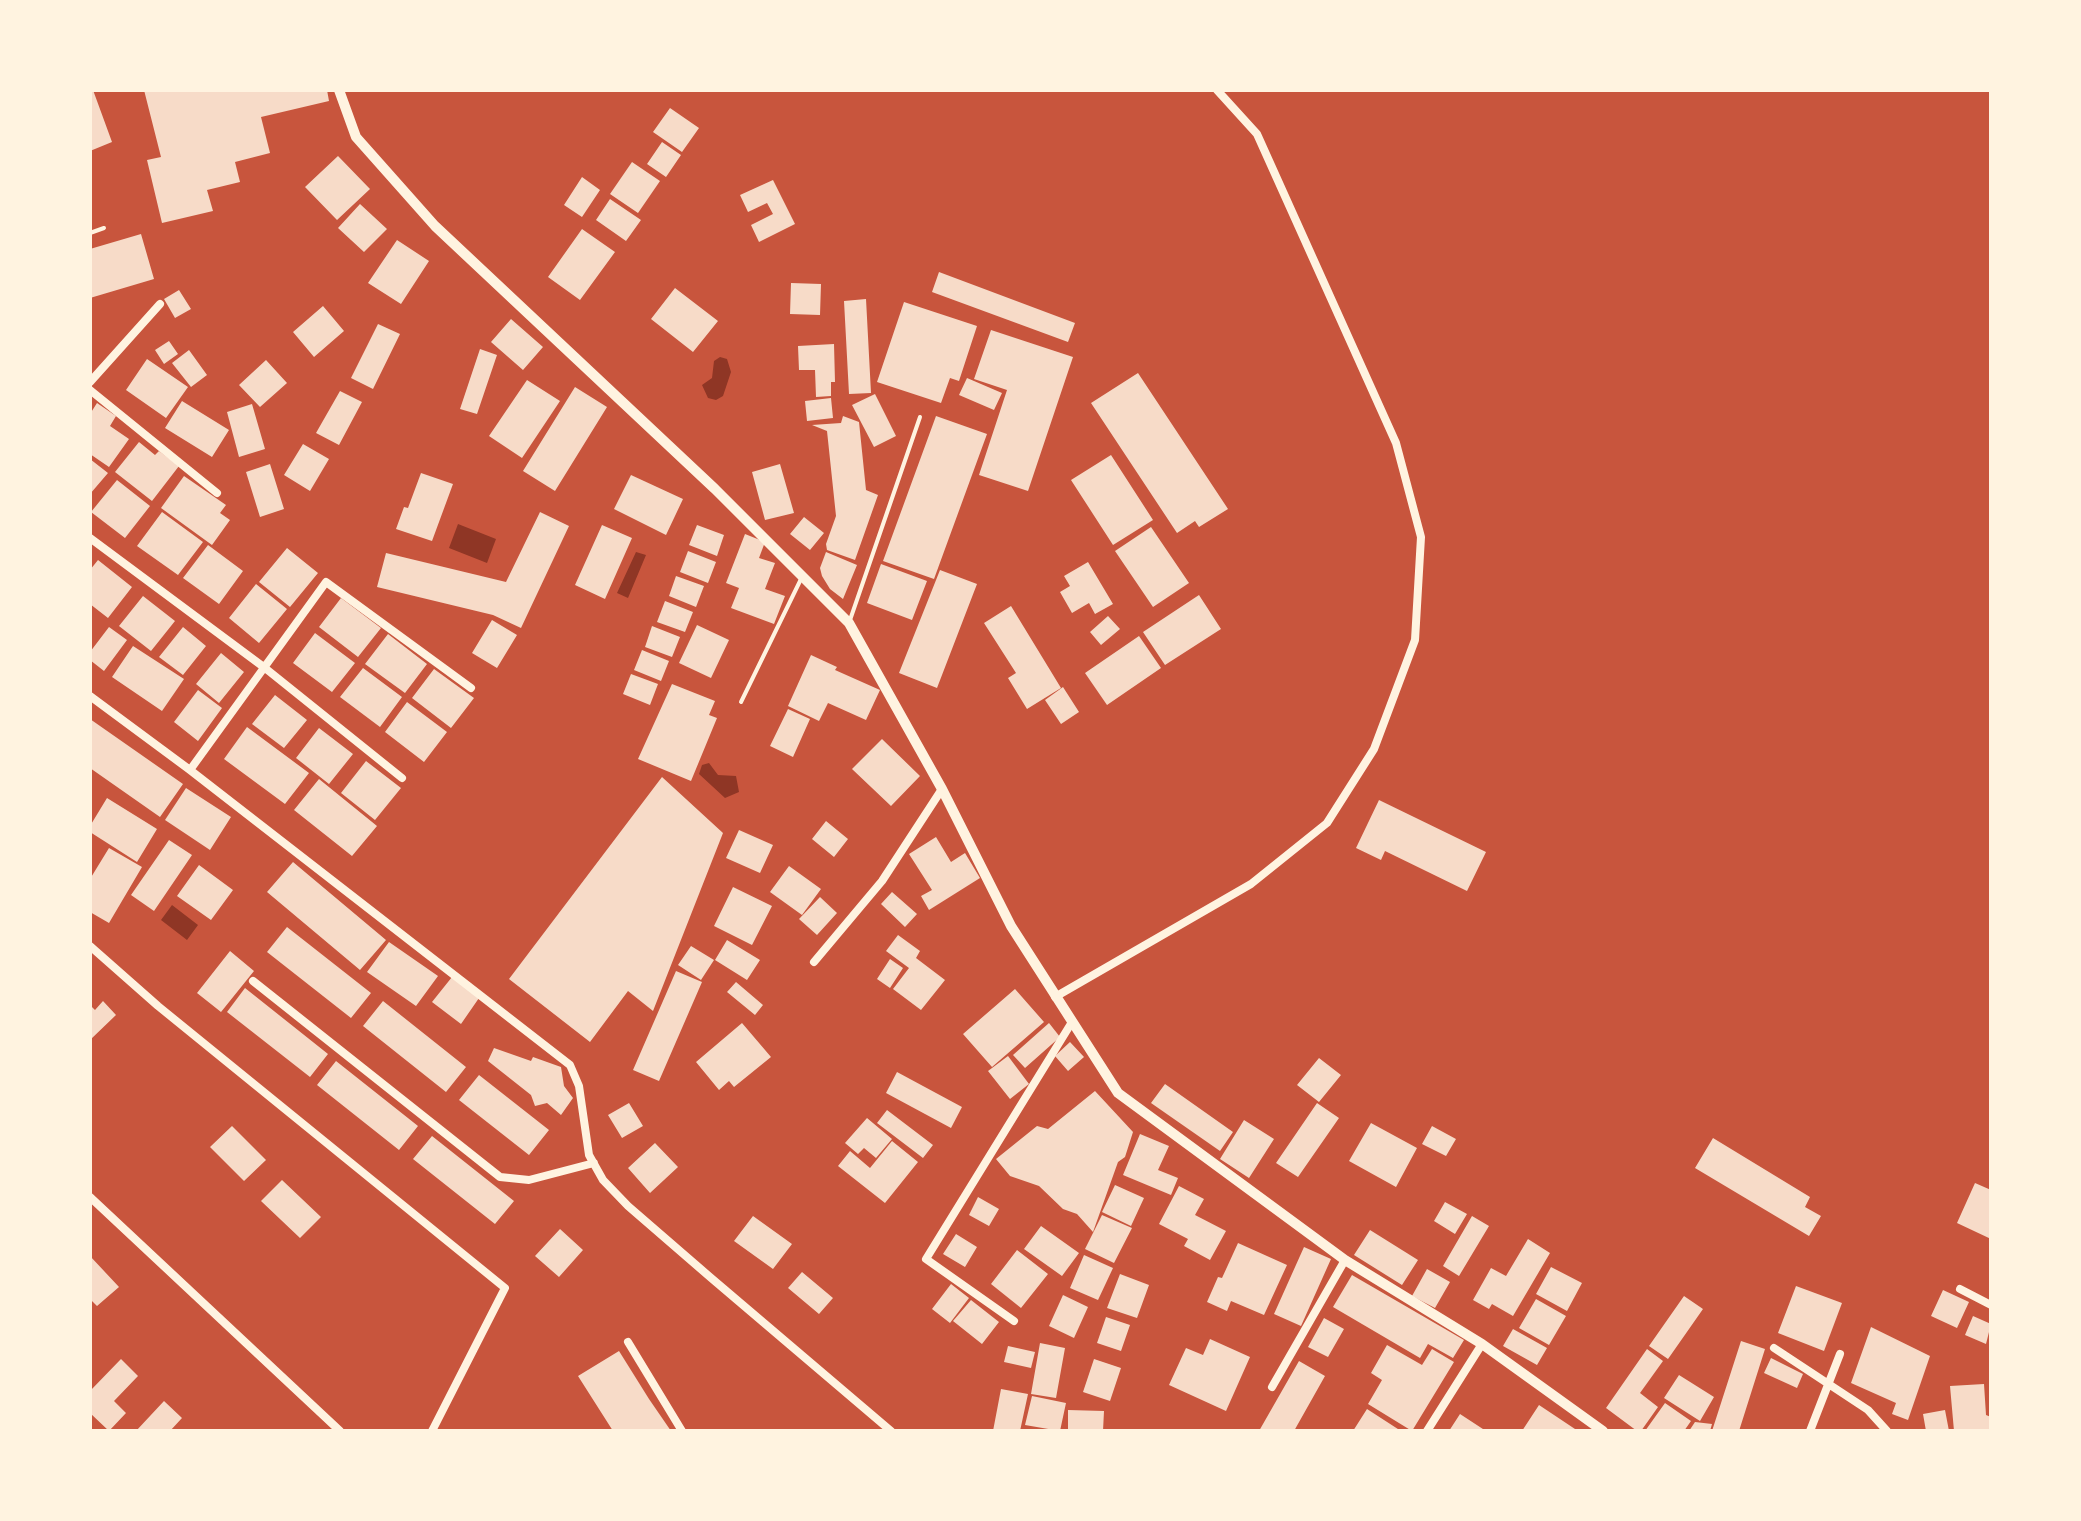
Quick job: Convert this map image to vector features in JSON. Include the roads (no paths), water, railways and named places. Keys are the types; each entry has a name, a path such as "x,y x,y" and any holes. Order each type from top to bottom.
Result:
{"street":[{"path":"339,90 356,137 435,226 804,575 849,623 942,789 1011,926 1118,1093 1345,1260 1482,1344 1600,1430"},
{"path":"1055,997 1251,884 1327,823 1374,749 1415,640 1421,537 1396,443 1257,134 1217,90"},
{"path":"90,382 160,304"},
{"path":"90,390 217,493"},
{"path":"90,538 265,668 402,778"},
{"path":"190,770 326,582 471,688"},
{"path":"90,696 570,1065 579,1086 589,1155 603,1180 628,1206 891,1431"},
{"path":"814,962 882,881 942,789"},
{"path":"90,946 158,1006 505,1288 432,1431"},
{"path":"253,981 500,1177 529,1180 594,1163"},
{"path":"1014,1321 926,1259 1072,1022"},
{"path":"90,1197 340,1431"},
{"path":"1272,1387 1345,1260"},
{"path":"1960,1289 1991,1305"},
{"path":"628,1342 682,1431"},
{"path":"1427,1431 1482,1344"},
{"path":"1774,1348 1868,1410 1887,1431"},
{"path":"1810,1431 1840,1354"}],"lane":[{"path":"90,233 104,228"},
{"path":"849,623 920,417"},
{"path":"741,702 804,575"}]}
